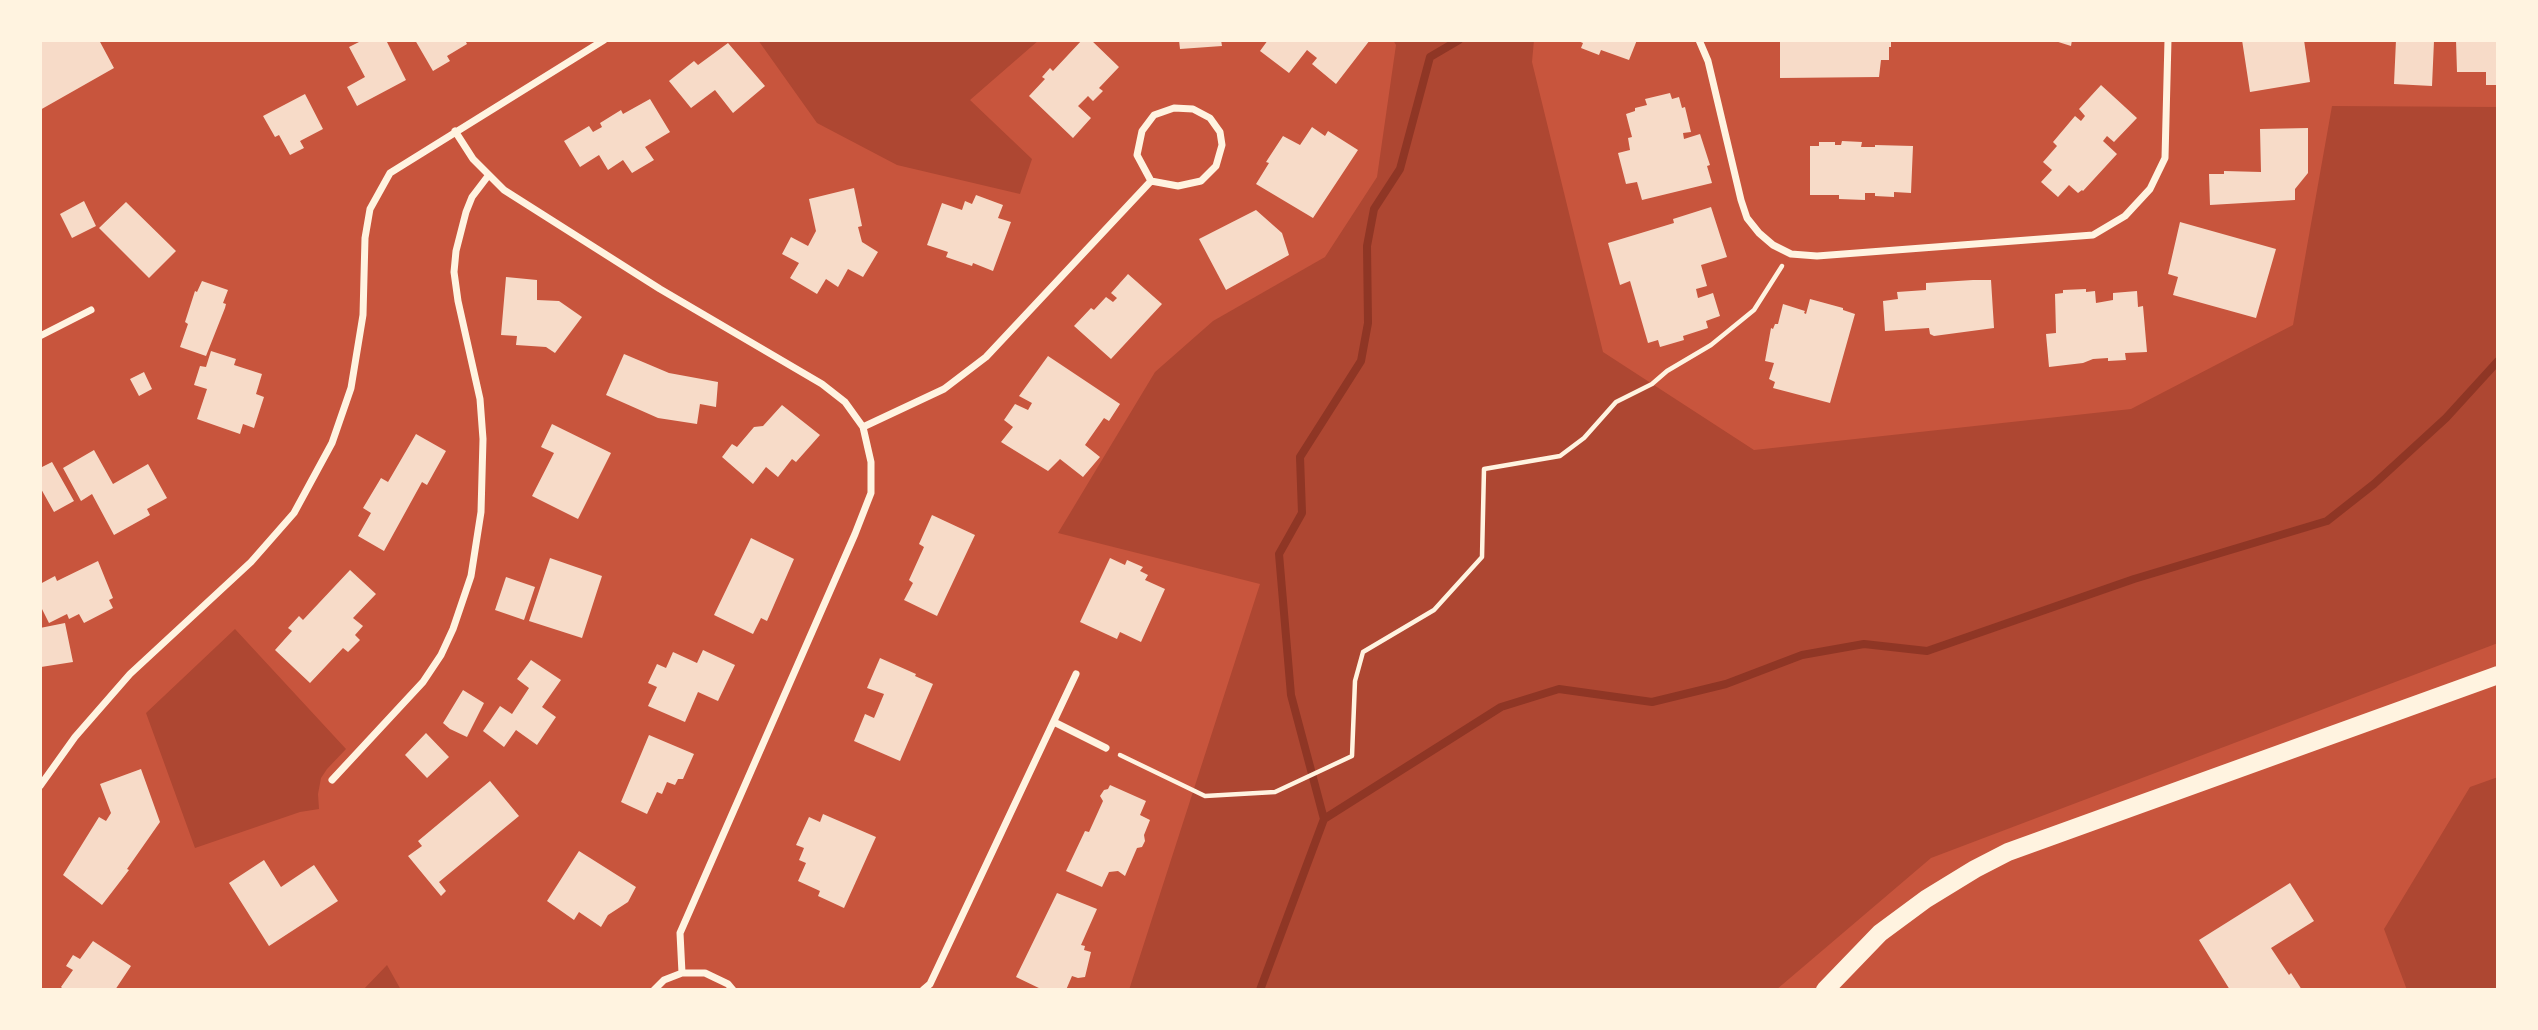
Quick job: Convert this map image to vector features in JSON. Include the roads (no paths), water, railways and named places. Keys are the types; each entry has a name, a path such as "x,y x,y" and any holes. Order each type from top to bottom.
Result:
{"main road":[{"path":"1825,990 1881,933 1926,899 2008,852 2498,675"}],"street":[{"path":"40,786 75,737 130,674 251,562 294,513 332,443 351,388 363,315 365,238 370,209 390,173 604,40"},
{"path":"1699,40 1708,61 1747,218 1759,233 1791,254 1817,256 2093,235 2125,216 2150,189 2165,158 2168,40"},
{"path":"1174,108 1193,108 1210,118 1220,132 1222,145 1216,166 1201,181 1178,186 1152,181 1138,155 1142,131 1154,115 1174,108"},
{"path":"455,131 473,159 504,190 660,289 822,384 845,402 863,427 871,462 871,494 680,933 682,973"},
{"path":"332,780 429,673 453,629 471,576 481,512 484,439 480,399 454,272 456,251 466,212 472,197 488,176"},
{"path":"863,427 944,389 986,357 1152,181"},
{"path":"40,336 91,310"},
{"path":"923,990 929,984 1076,674"},
{"path":"1054,722 1106,748"},
{"path":"654,990 664,980 682,973 705,973 733,990"}],"waterway":[{"path":"1260,990 1324,819 1291,695 1279,554 1302,513 1300,457 1361,361 1368,323 1367,246 1374,209 1400,169 1430,57 1459,40"},
{"path":"1324,819 1501,707 1559,689 1652,702 1726,684 1802,655 1864,644 1927,651 2134,579 2327,521 2374,484 2446,418 2498,361"}]}
